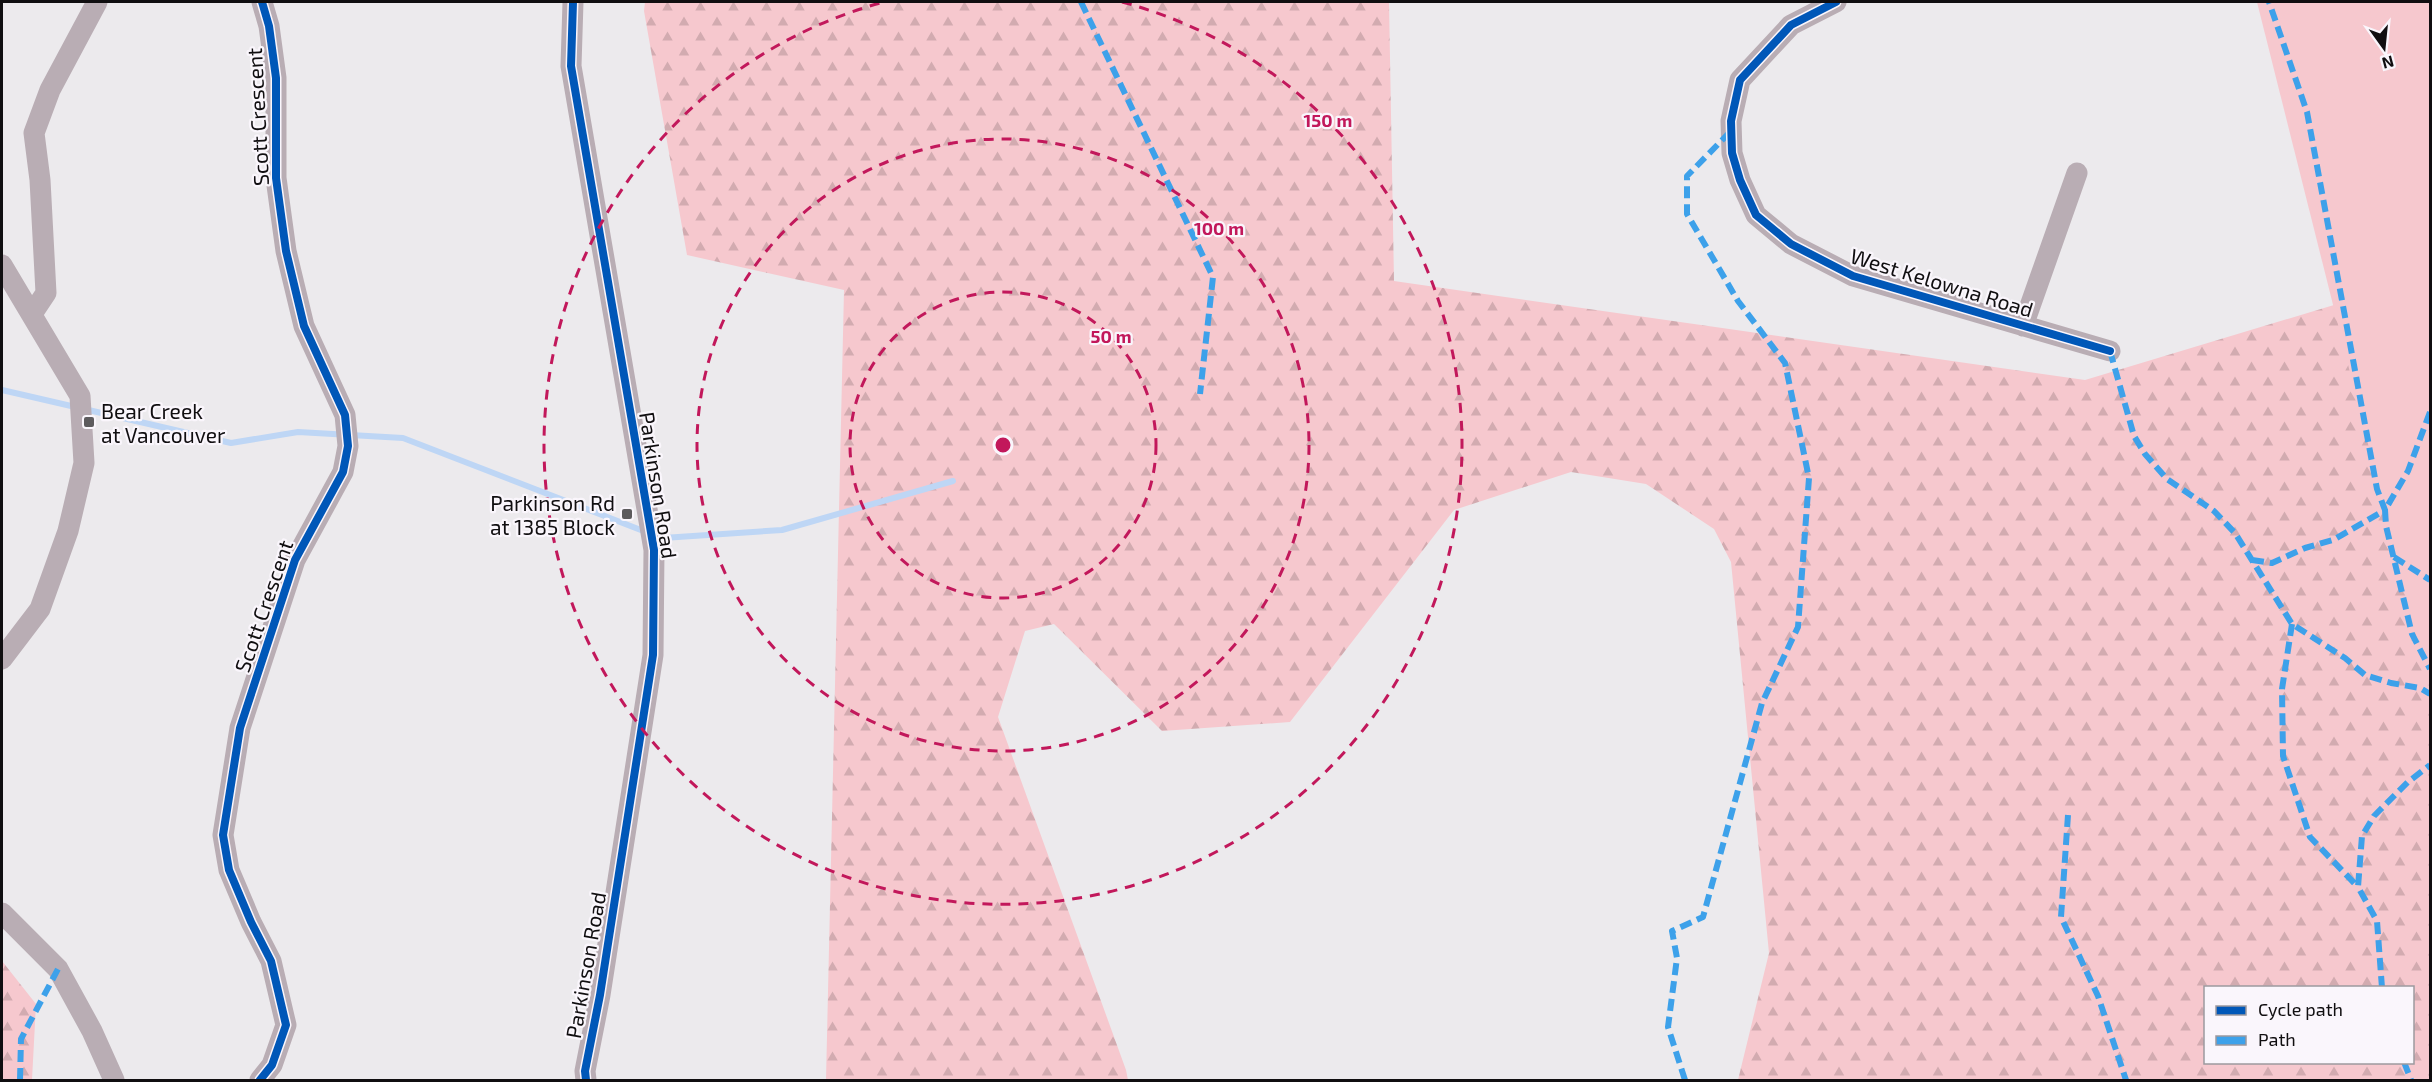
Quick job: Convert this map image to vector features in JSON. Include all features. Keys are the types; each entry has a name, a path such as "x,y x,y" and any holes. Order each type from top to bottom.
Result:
{"street":[{"path":"32,314 46,293 40,180 34,133 50,90 97,2"},
{"name":"Scott Crescent","path":"260,1080 272,1065 286,1025 271,961 251,922 229,870 223,835 244,717 295,560 343,472 348,446 345,415 304,326 286,250 276,178 276,78 270,26 262,2"},
{"name":"Parkinson Road","path":"573,2 571,66 654,550 653,654 600,995 585,1071 586,1080"},
{"name":"West Kelowna Road","path":"1836,2 1791,25 1740,80 1731,122 1732,153 1740,180 1756,214 1791,244 1853,276 2110,351"},
{"path":"2023,326 2077,173"},
{"path":"2,265 80,396 84,463 68,531 40,609 2,659"},
{"path":"2,913 58,969 92,1031 114,1080"}],"green space":[{"path":"645,2 1389,2 1394,281 2085,380 2377,292 2430,2 2430,1080 1738,1080 1769,953 1731,562 1714,529 1646,484 1571,472 1454,510 1290,722 1162,731 1054,624 1025,631 998,717 1128,1080 826,1080 844,290 687,255 644,11"},
{"path":"2257,2 2430,2 2430,691"},
{"path":"2,961 36,1004 32,1080 2,1080"}],"waterway":[{"path":"2,390 231,443 298,432 403,438 646,532"},
{"path":"656,535 663,538 782,530 953,481"}],"marked path":[{"path":"1081,2 1213,277 1200,394"},
{"path":"2252,560 2272,563 2305,548 2333,540 2385,510 2377,489 2307,112 2269,2"},
{"path":"1685,1080 1668,1027 1677,958 1672,931 1703,917 1762,703 1798,627 1809,478 1785,363 1738,301 1687,214 1687,176 1731,131"},
{"path":"2110,351 2134,436 2145,454 2167,479 2214,511 2235,533 2292,624 2345,658 2365,675 2391,683 2420,688 2430,694"},
{"path":"2430,412 2408,471 2385,510 2386,526 2412,634 2430,669"},
{"path":"2394,557 2430,580"},
{"path":"2292,624 2282,689 2283,756 2310,837 2358,887"},
{"path":"2382,986 2377,921 2358,887 2362,836 2374,816 2408,782 2430,765"},
{"path":"2068,815 2061,917 2098,996 2126,1080"},
{"path":"20,1080 21,1039 58,969"},
{"path":"2405,1064 2411,1080"}],"cycle path":[{"path":"260,1080 272,1065 286,1025 271,961 251,922 229,870 223,835 240,728 295,560 343,472 348,446 345,415 304,326 286,251 276,178 276,78 269,26 262,2"},
{"path":"573,2 571,66 654,550 653,655 600,995 585,1071 586,1080"},
{"path":"1836,2 1791,25 1740,80 1731,121 1732,153 1740,180 1756,215 1791,244 1853,276 2110,351"}],"place":[{"name":"Bear Creek at Vancouver","path":"89,422"},
{"name":"Parkinson Rd at 1385 Block","path":"627,514"}]}
